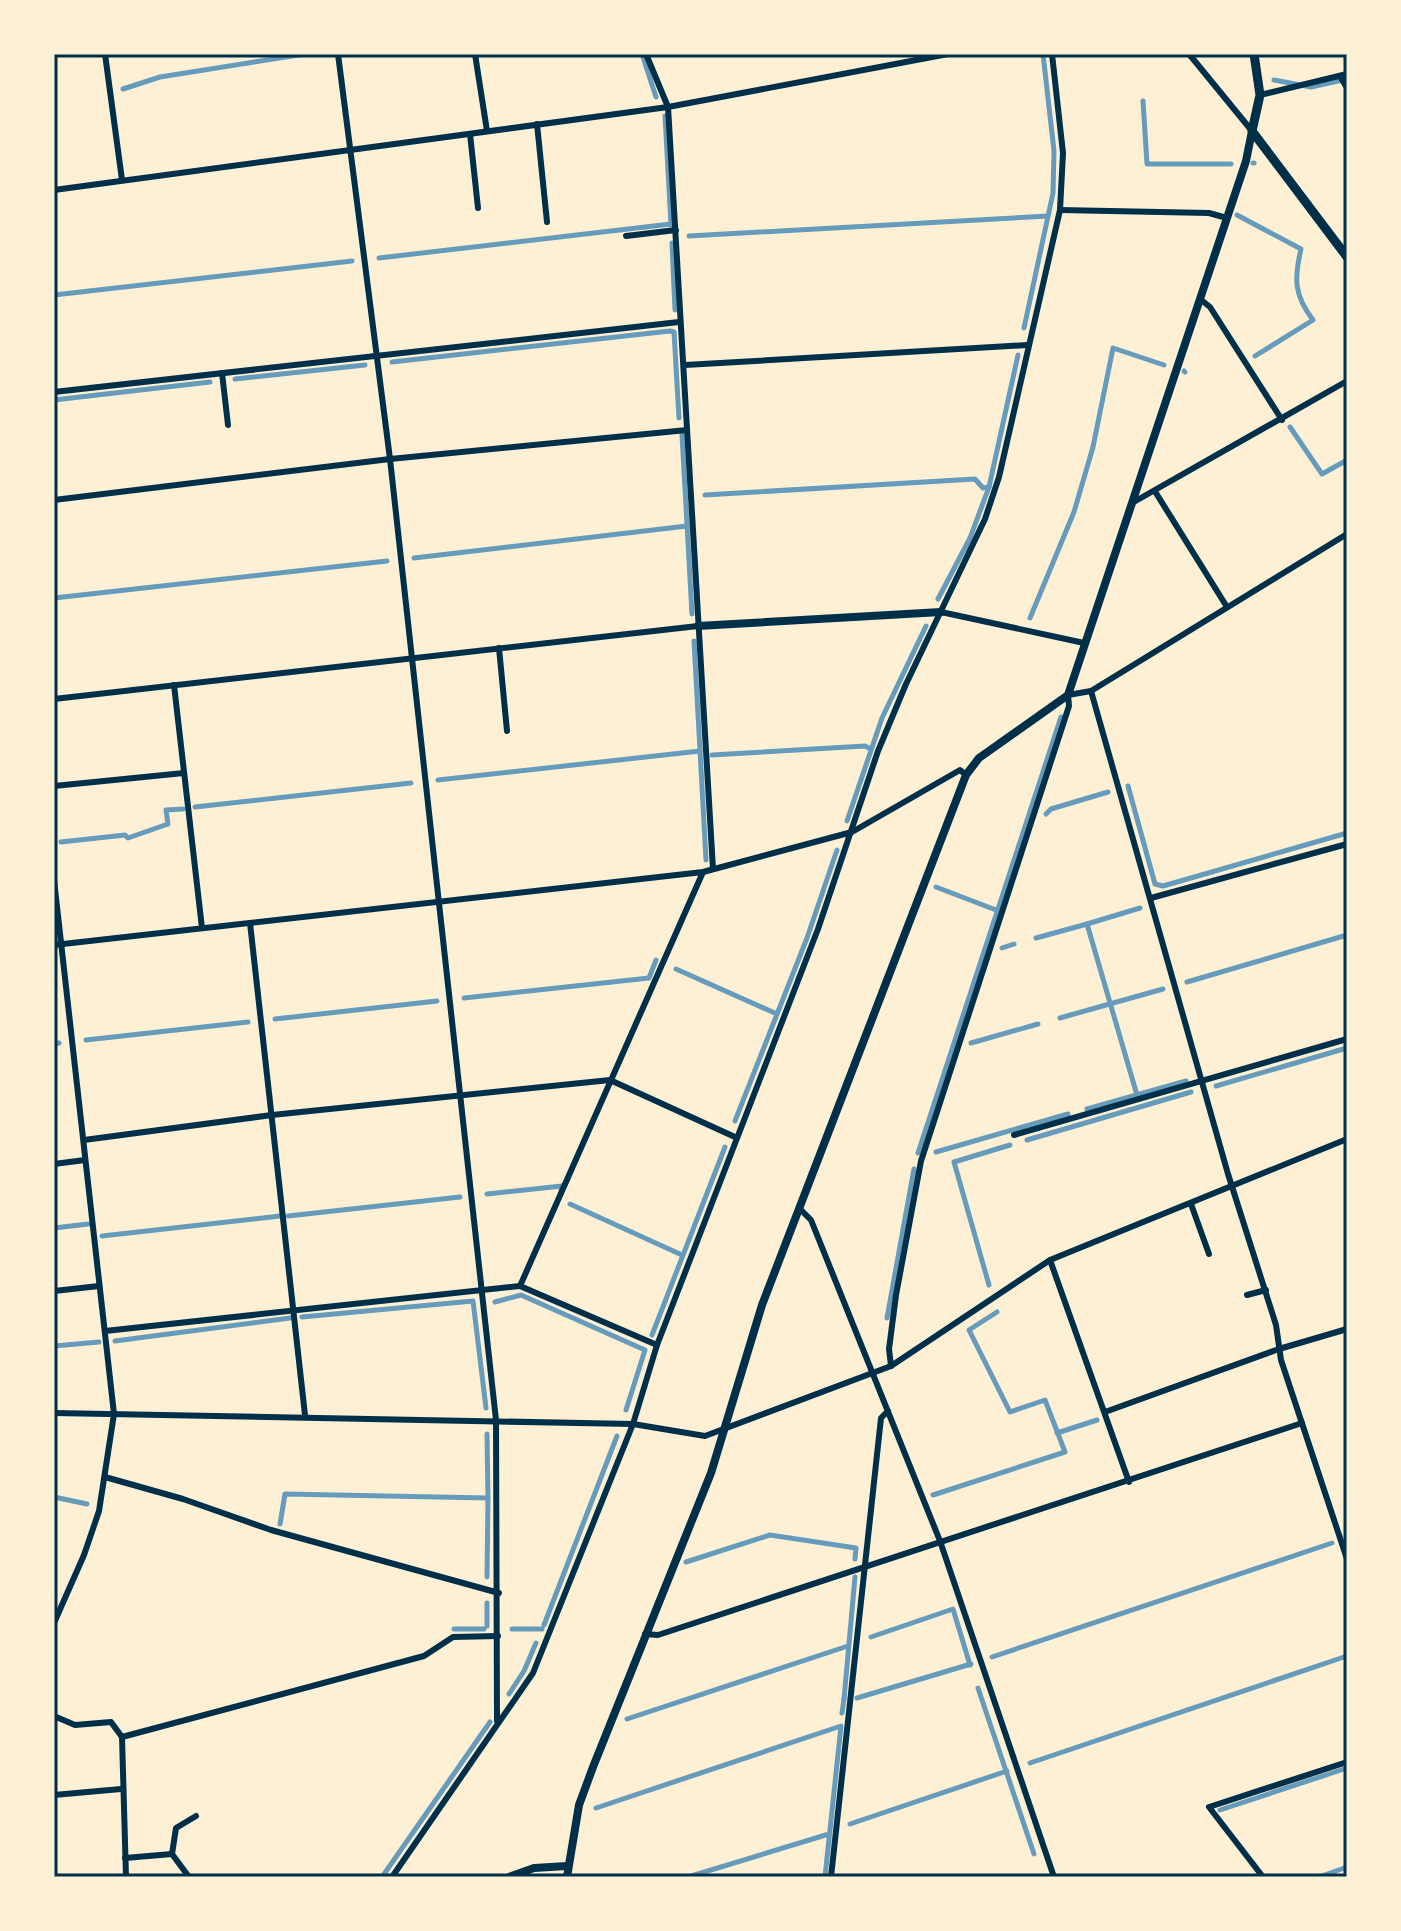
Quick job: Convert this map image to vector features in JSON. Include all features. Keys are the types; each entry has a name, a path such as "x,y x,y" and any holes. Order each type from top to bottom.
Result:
{"main road":[{"path":"1254,54 1260,95 1252,131 1347,257"}],"street":[{"path":"105,54 122,180"},
{"path":"338,54 353,148 390,459 409,658 463,1096 496,1420 499,1593 497,1721"},
{"path":"475,54 487,131"},
{"path":"646,54 668,107 713,869"},
{"path":"54,190 668,107 948,54"},
{"path":"392,1877 533,1673 607,1481 633,1424 657,1345 852,832 878,751 995,491 1060,210 1063,153 1052,54"},
{"path":"891,1366 889,1349 896,1295 921,1161 1069,706 1068,695 1084,643 1227,218 1252,131 1189,54"},
{"path":"1260,95 1344,75 1347,88"},
{"path":"537,124 547,222"},
{"path":"470,134 478,208"},
{"path":"1060,210 1209,213 1227,218"},
{"path":"626,236 676,230"},
{"path":"1200,299 1210,307 1282,420"},
{"path":"54,392 679,322"},
{"path":"685,365 1027,345"},
{"path":"222,373 228,425"},
{"path":"1132,503 1156,493 1347,381"},
{"path":"54,500 390,459 687,430"},
{"path":"1156,493 1227,607"},
{"path":"567,1877 579,1805 711,1473 762,1305 966,775 979,758 1068,695 1091,691 1347,534"},
{"path":"54,699 698,626 941,612 1084,643"},
{"path":"499,648 507,731"},
{"path":"174,685 202,928"},
{"path":"1091,691 1201,1081 1266,1290 1279,1349 1347,1559"},
{"path":"58,944 703,872 852,832 960,770 966,775"},
{"path":"54,786 184,773"},
{"path":"1151,898 1347,844"},
{"path":"520,1286 703,872"},
{"path":"54,880 58,944 84,1140 114,1414 99,1511 84,1555 54,1623"},
{"path":"250,923 305,1415"},
{"path":"1014,1135 1347,1039"},
{"path":"84,1140 272,1115 610,1080 735,1137"},
{"path":"54,1413 496,1420 633,1424 705,1436 724,1432 914,1354 1050,1260 1347,1139"},
{"path":"54,1164 85,1160"},
{"path":"1191,1204 1209,1254"},
{"path":"800,1209 811,1220 940,1541 1054,1877"},
{"path":"1050,1260 1129,1482"},
{"path":"54,1291 99,1286"},
{"path":"105,1331 295,1313 520,1286 657,1345"},
{"path":"1247,1295 1266,1290"},
{"path":"1105,1412 1279,1349 1347,1329"},
{"path":"831,1877 881,1418 888,1411"},
{"path":"645,1634 658,1635 1302,1423"},
{"path":"105,1477 183,1499 271,1530 499,1593"},
{"path":"122,1737 424,1656 453,1637 498,1636"},
{"path":"54,1716 75,1725 111,1722 122,1737 121,1789 126,1877"},
{"path":"1263,1877 1209,1807 1347,1762"},
{"path":"54,1795 121,1789"},
{"path":"189,1877 172,1854 176,1828 196,1816"},
{"path":"125,1858 172,1854"},
{"path":"509,1877 534,1868 567,1866"}],"waterway":[{"path":"123,89 160,77 305,54"},
{"path":"642,54 656,97"},
{"path":"1024,328 1053,193 1054,151 1043,54"},
{"path":"1274,80 1311,87 1347,79"},
{"path":"1143,101 1147,164 1231,164"},
{"path":"665,116 671,225"},
{"path":"1237,215 1301,249 1297,286 1302,303 1313,320 1255,356"},
{"path":"689,236 1048,216"},
{"path":"379,258 671,224"},
{"path":"672,243 675,310"},
{"path":"54,295 352,261"},
{"path":"392,362 670,331 674,332 679,418"},
{"path":"1030,618 1074,512 1093,447 1113,348 1164,365"},
{"path":"938,599 970,538 989,487 1018,355"},
{"path":"235,379 365,365"},
{"path":"54,400 210,382"},
{"path":"1290,427 1322,474 1347,460"},
{"path":"682,435 692,614"},
{"path":"705,495 975,479 983,488 989,487"},
{"path":"414,558 687,526"},
{"path":"54,598 387,561"},
{"path":"847,821 882,718 926,626"},
{"path":"694,641 706,860"},
{"path":"918,1153 1061,717"},
{"path":"712,755 865,746 871,749"},
{"path":"438,780 700,751"},
{"path":"195,807 411,783"},
{"path":"1128,786 1155,884 1163,886 1347,833"},
{"path":"1046,814 1051,809 1108,792"},
{"path":"61,842 125,835 128,838 168,824 166,810 183,809"},
{"path":"735,1121 807,938 837,850"},
{"path":"936,887 996,910"},
{"path":"1137,1095 1087,924 1140,908"},
{"path":"1036,938 1087,924"},
{"path":"1187,982 1347,935"},
{"path":"1002,948 1014,944"},
{"path":"464,998 649,978 656,960"},
{"path":"676,969 777,1014"},
{"path":"1060,1018 1163,989"},
{"path":"275,1019 437,1001"},
{"path":"86,1040 248,1022"},
{"path":"971,1043 1038,1024"},
{"path":"54,1044 59,1043"},
{"path":"1216,1086 1347,1048"},
{"path":"1087,1109 1186,1081"},
{"path":"1027,1140 1191,1092"},
{"path":"936,1152 1068,1114"},
{"path":"989,1285 954,1162 1010,1145"},
{"path":"652,1335 725,1147"},
{"path":"887,1318 914,1169"},
{"path":"487,1194 562,1186 561,1189"},
{"path":"288,1216 460,1197"},
{"path":"570,1204 682,1255"},
{"path":"102,1236 280,1216"},
{"path":"54,1228 88,1224"},
{"path":"495,1302 521,1295 645,1350 626,1410"},
{"path":"302,1317 473,1301 486,1408"},
{"path":"933,1495 1065,1452 1045,1400 1010,1412 969,1330 997,1312"},
{"path":"115,1341 290,1318"},
{"path":"54,1346 99,1342"},
{"path":"1057,1433 1097,1420"},
{"path":"280,1524 285,1494 488,1498 487,1434"},
{"path":"544,1625 617,1436"},
{"path":"54,1497 87,1504"},
{"path":"487,1577 488,1498"},
{"path":"686,1562 770,1535 856,1548 855,1559"},
{"path":"992,1657 1332,1543"},
{"path":"844,1699 855,1577"},
{"path":"487,1603 487,1626"},
{"path":"871,1637 953,1609 970,1665"},
{"path":"454,1629 484,1629"},
{"path":"512,1629 542,1629"},
{"path":"509,1694 524,1671 536,1643"},
{"path":"627,1719 848,1646"},
{"path":"1030,1763 1347,1656"},
{"path":"857,1698 971,1664"},
{"path":"978,1688 1034,1854"},
{"path":"842,1713 844,1699"},
{"path":"382,1877 490,1722"},
{"path":"596,1808 841,1726 825,1877"},
{"path":"1220,1810 1347,1768"},
{"path":"850,1824 1007,1771"},
{"path":"688,1877 829,1834"},
{"path":"1319,1877 1347,1867"}]}
